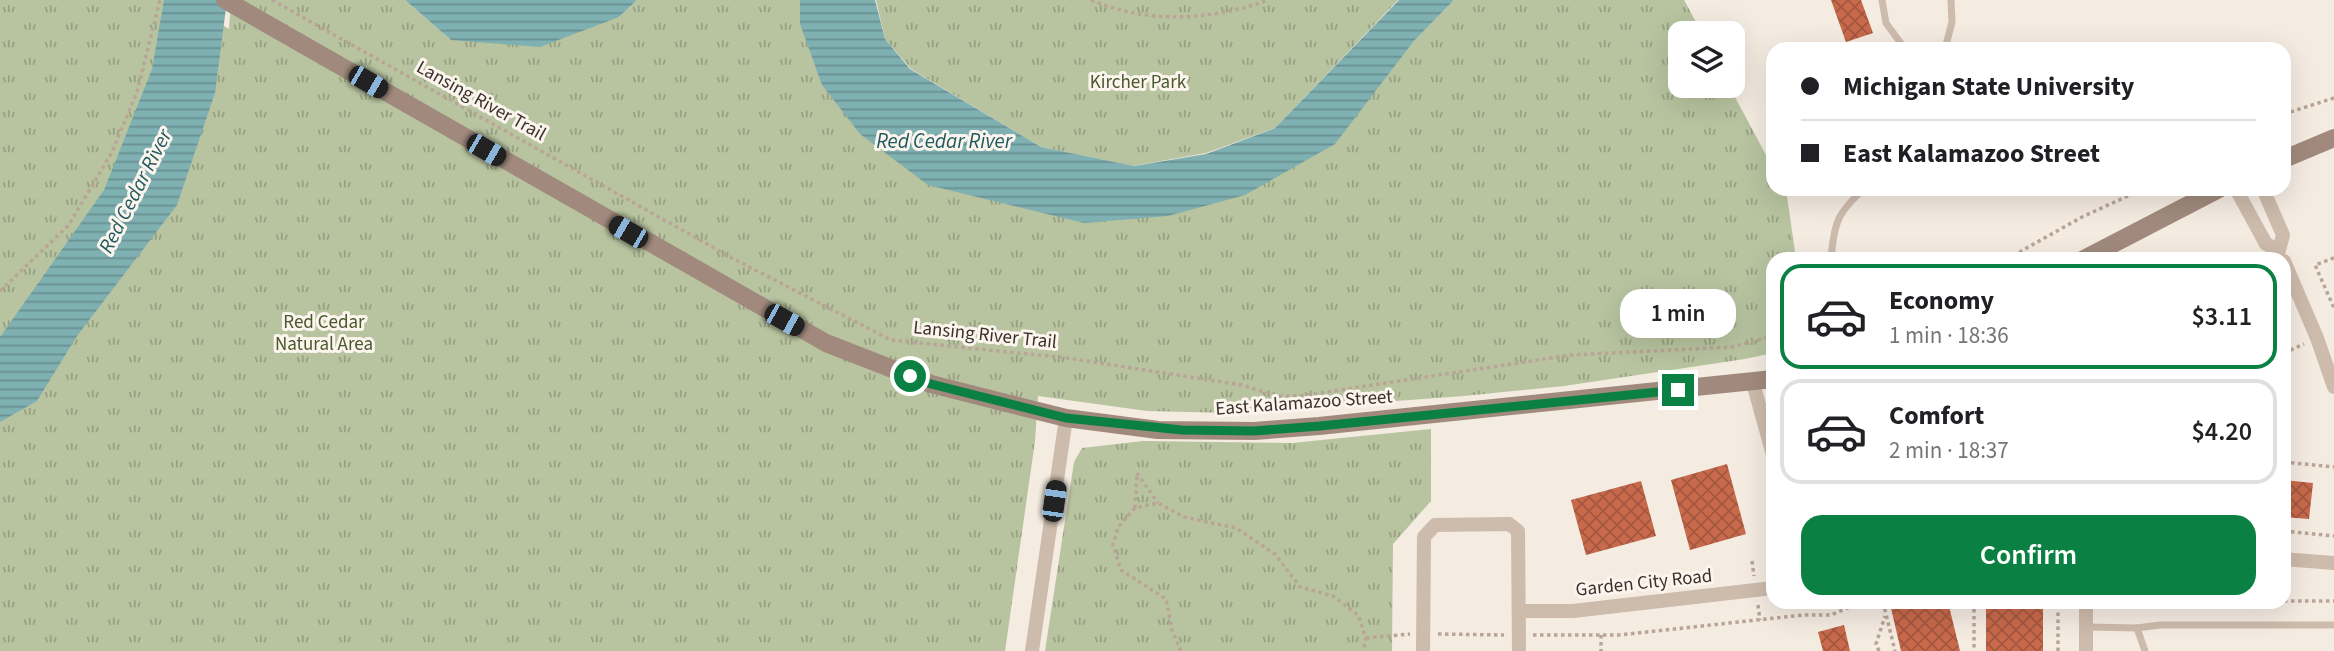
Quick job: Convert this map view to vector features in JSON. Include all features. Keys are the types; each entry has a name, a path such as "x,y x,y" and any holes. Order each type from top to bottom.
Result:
{"street":[{"name":"East Kalamazoo Street","path":"225,0 826,343 931,384 1066,418 1158,430 1254,431 1766,380"},
{"path":"2291,156 2334,138"},
{"path":"2098,252 2206,196"},
{"path":"2240,196 2266,244 2276,252"},
{"path":"2266,196 2283,234 2282,252"},
{"path":"2291,278 2317,338 2334,387"},
{"path":"1753,383 1766,430"},
{"path":"1032,651 1066,418"},
{"path":"1423,651 1424,537 1435,525 1509,524 1516,527 1519,651"},
{"path":"2291,560 2334,563"},
{"name":"Garden City Road","path":"1519,611 1573,611 1766,589"},
{"path":"2086,609 2086,651"}],"lane":[{"path":"1882,0 1886,23 1900,42"},
{"path":"1947,42 1952,22 1951,0"},
{"path":"1832,252 1833,234 1840,211 1856,196"},
{"path":"2086,627 2334,625"},
{"path":"2137,628 2145,651"}],"path":[{"path":"0,291 68,226 111,154 138,92 160,0"},
{"name":"Lansing River Trail","path":"272,0 732,258 891,340 1067,358 1242,385 1276,396 1300,396 1571,355 1732,347 1766,338"},
{"path":"1091,0 1120,12 1190,19 1268,0"},
{"path":"2291,112 2334,98"},
{"path":"2020,252 2082,217 2128,196"},
{"path":"2334,258 2315,265 2334,308"},
{"path":"2291,464 2334,467"},
{"path":"1135,508 1138,473 1158,503 1184,517 1236,528 1275,554 1300,587 1333,596 1358,615 1366,638 1363,651"},
{"path":"1158,503 1135,508 1118,527 1113,545 1121,570 1166,599 1172,630 1181,651"},
{"path":"2291,532 2334,536"},
{"path":"2291,601 2334,601"},
{"path":"1366,638 1423,634 1601,635 1803,615 1831,615 1845,609"},
{"path":"1885,609 1895,651"},
{"path":"1974,609 1974,651"},
{"path":"2058,609 2058,651"},
{"path":"1879,651 1876,644 1886,614"},
{"path":"1601,635 1601,651"}],"green space":[{"name":"Red Cedar Natural Area","path":"0,0 181,0 229,29 231,0 405,0 451,40 619,17 637,0 800,0 800,24 1168,216 1413,42 1454,0 1684,0 1695,21 1668,21 1668,98 1735,98 1766,155 1766,196 1787,196 1795,252 1766,252 1766,354 1564,386 1231,413 1147,411 1038,396 1035,441 1005,651 0,651"},
{"name":"Kircher Park","path":"876,0 1398,0 1275,128 1206,153 1133,166 1041,147 911,69 885,39"},
{"path":"1431,429 1431,501 1393,544 1392,651 1045,651 1074,462 1082,448 1143,441 1292,443"}],"water":[{"name":"Red Cedar River","path":"164,0 227,0 215,93 177,205 77,336 37,401 0,422 0,337 104,190 152,69"},
{"path":"405,0 637,0 619,17 540,47 451,40"},
{"name":"Red Cedar River","path":"800,0 875,0 885,39 910,69 1041,147 1134,166 1206,154 1275,128 1399,0 1454,0 1413,42 1335,144 1245,195 1168,216 1084,223 928,185 860,134 822,85 800,24"}],"building":[{"path":"1831,0 1861,0 1873,33 1846,42"},
{"path":"1727,464 1746,534 1690,550 1671,480"},
{"path":"1641,481 1656,536 1586,555 1571,500"},
{"path":"2291,481 2313,483 2309,519 2291,518"},
{"path":"1891,609 1950,609 1960,651 1901,651"},
{"path":"1986,609 2043,609 2043,651 1986,651"},
{"path":"1844,625 1850,651 1823,651 1818,632"}],"route":[{"path":"910,376 931,384 1066,418 1158,430 1254,431 1320,426 1678,390"}]}
